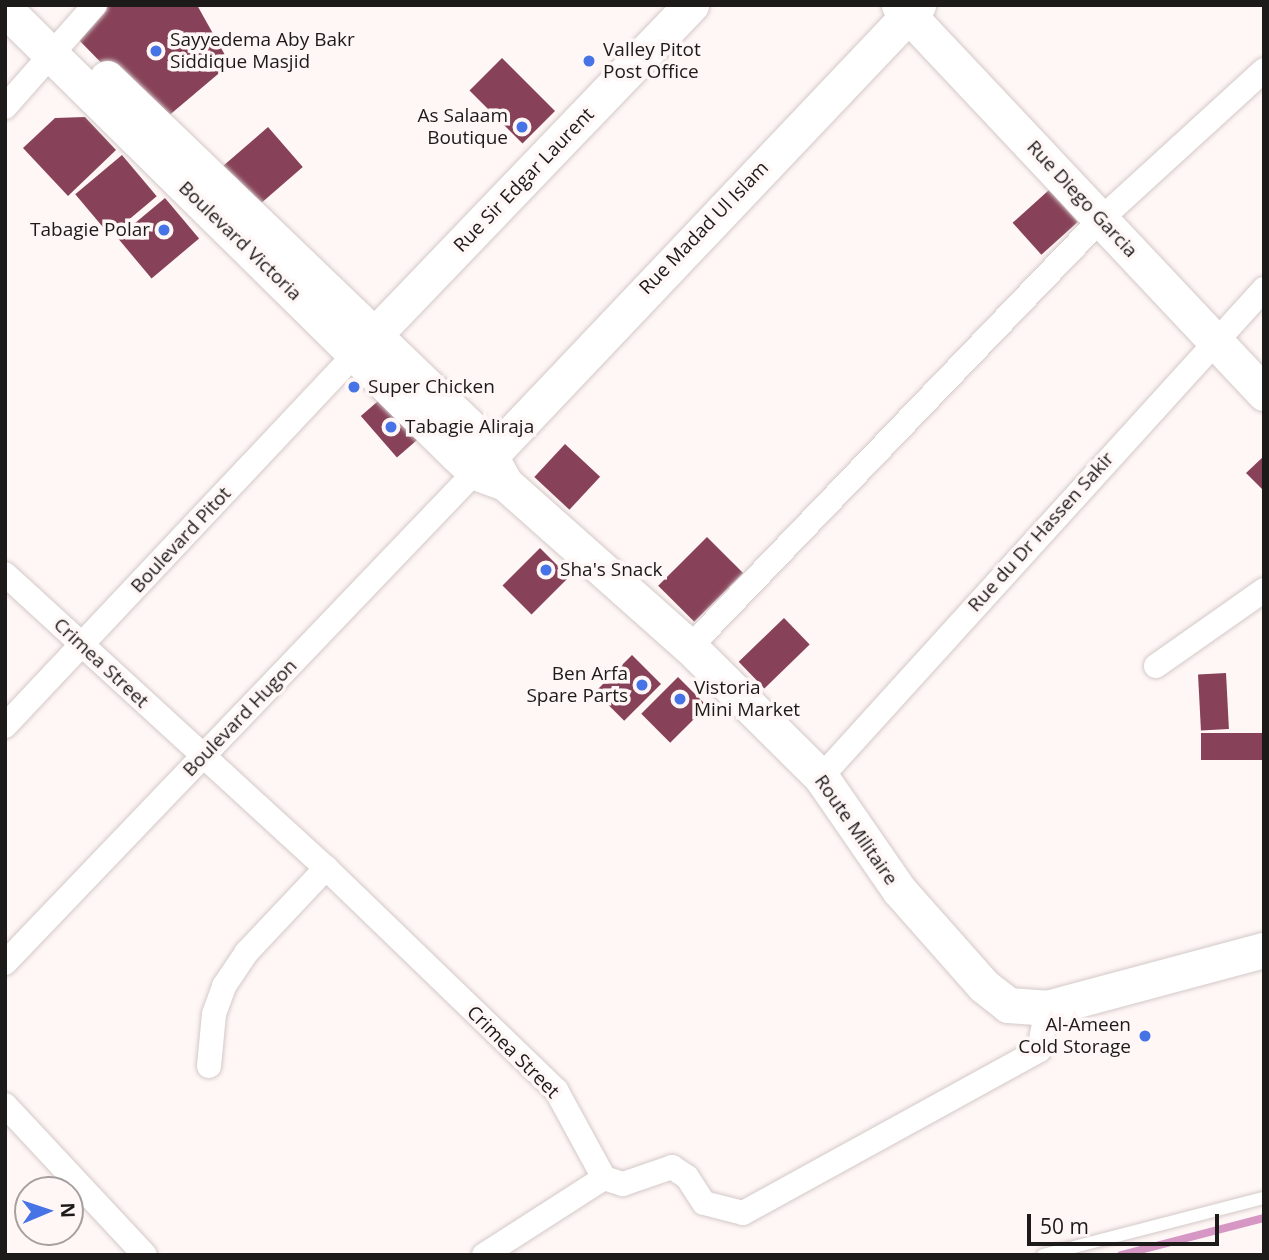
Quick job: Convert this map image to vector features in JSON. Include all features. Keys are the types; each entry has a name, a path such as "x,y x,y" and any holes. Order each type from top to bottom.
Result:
{"main road":[{"name":"Boulevard Victoria","path":"34,5 59,47"},
{"name":"Rue Sir Edgar Laurent","path":"366,344 691,5"},
{"name":"Boulevard Victoria","path":"5,9 59,47 366,344 491,470"},
{"name":"Rue Diego Garcia","path":"908,9 1264,393"},
{"name":"Rue Madad Ul Islam","path":"491,470 908,9"},
{"name":"Route Militaire","path":"491,470 690,647 821,777 899,890 984,986 1008,1005 1047,1008 1263,954"}],"street":[{"path":"5,107 95,5"},
{"path":"690,647 1101,219 1264,70"},
{"name":"Rue du Dr Hassen Sakir","path":"821,777 1264,289"},
{"name":"Boulevard Pitot","path":"5,726 366,344"},
{"name":"Boulevard Hugon","path":"5,963 203,757 491,470"},
{"name":"Crimea Street","path":"5,573 326,868 556,1090 604,1178"},
{"path":"1156,666 1264,590"},
{"path":"209,1066 214,1014 224,986 246,953 326,868"},
{"path":"484,1255 604,1178 623,1184 672,1167 687,1177 704,1202 743,1213 1039,1050 1047,1008"},
{"path":"10,1118 145,1255"}],"lane":[{"path":"1043,1255 1264,1198"}],"building":[{"name":"Sayyedema Aby Bakr Siddique Masjid","path":"107,5 197,5 230,64 160,123 77,38"},
{"path":"502,58 555,111 523,144 469,91"},
{"path":"85,117 116,150 68,196 23,148 55,118"},
{"path":"268,127 303,167 257,206 223,166"},
{"path":"122,155 157,196 110,236 75,194"},
{"path":"1049,190 1078,222 1041,255 1013,223"},
{"path":"165,198 199,239 152,278 118,238"},
{"name":"Tabagie Aliraja","path":"385,395 421,437 397,458 361,416"},
{"path":"565,444 600,477 569,510 534,477"},
{"path":"1264,456 1264,491 1246,473"},
{"path":"707,537 743,573 694,622 658,586"},
{"path":"540,548 569,577 532,614 503,585"},
{"path":"784,618 810,645 764,688 739,662"},
{"path":"632,655 661,684 624,721 595,692"},
{"path":"1226,673 1229,729 1201,730 1198,674"},
{"path":"678,677 707,706 670,743 641,714"},
{"path":"1201,733 1264,733 1264,760 1201,760"}],"waterway":[{"path":"1121,1255 1264,1218"}],"place":[{"name":"Sayyedema Aby Bakr Siddique Masjid","path":"156,51"},
{"name":"Valley Pitot Post Office","path":"589,61"},
{"name":"As Salaam Boutique","path":"522,127"},
{"name":"Tabagie Polar","path":"164,230"},
{"name":"Super Chicken","path":"354,387"},
{"name":"Tabagie Aliraja","path":"391,427"},
{"name":"Sha's Snack","path":"546,570"},
{"name":"Ben Arfa Spare Parts","path":"642,685"},
{"name":"Vistoria Mini Market","path":"680,699"},
{"name":"Al-Ameen Cold Storage","path":"1145,1036"}]}
